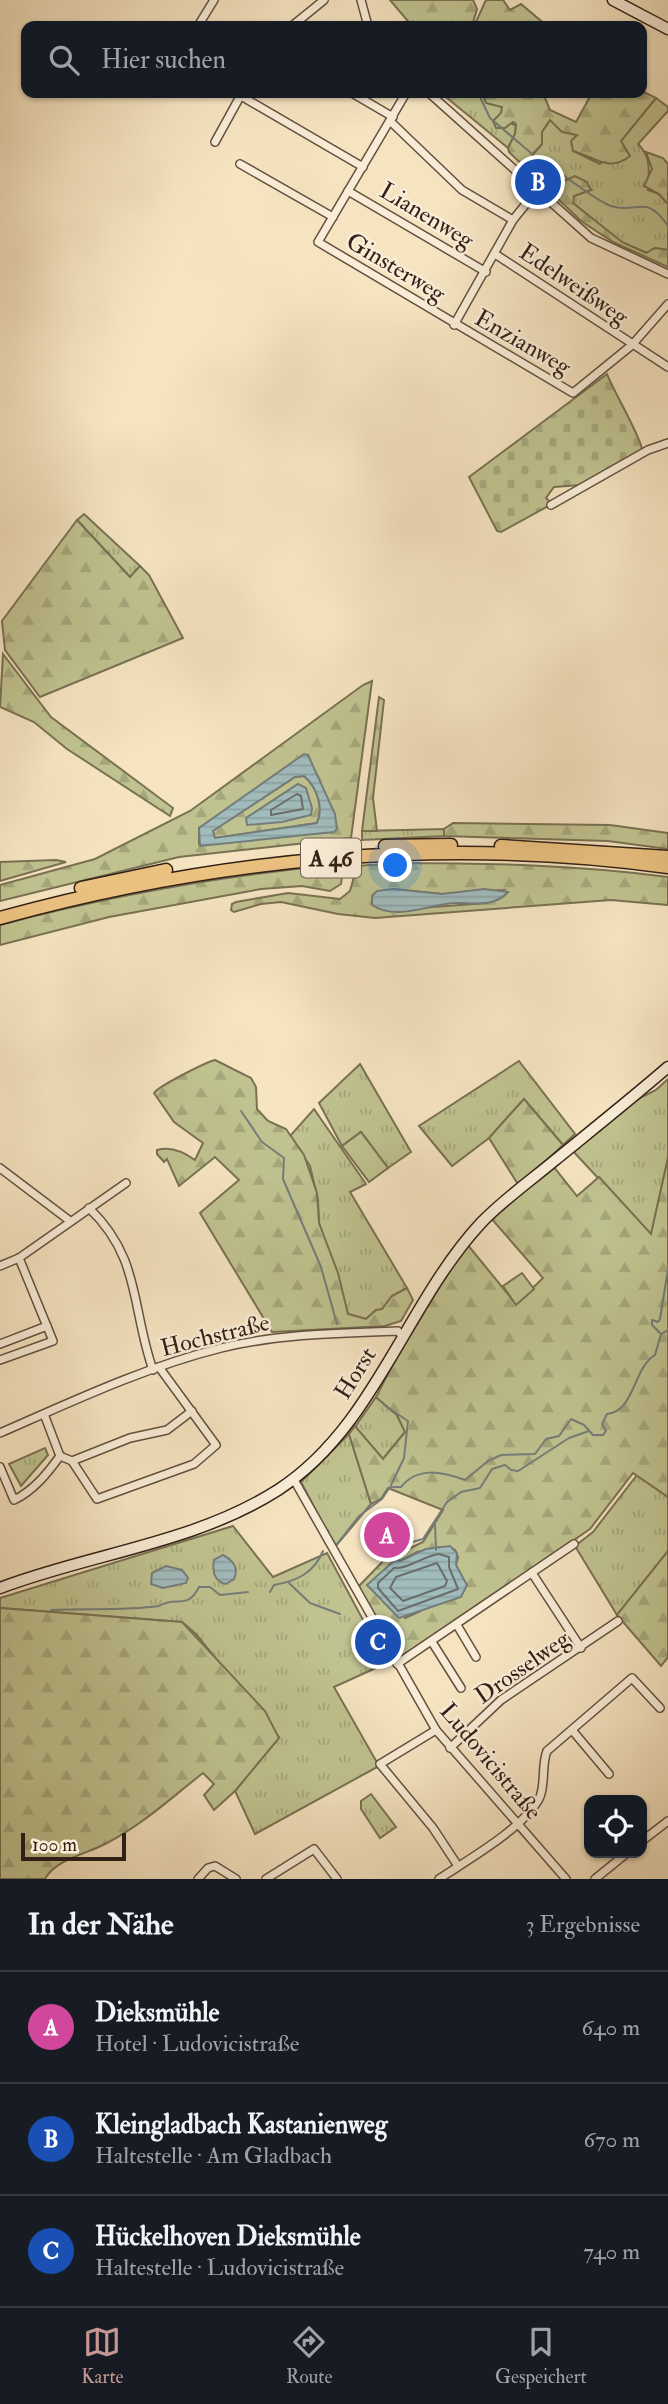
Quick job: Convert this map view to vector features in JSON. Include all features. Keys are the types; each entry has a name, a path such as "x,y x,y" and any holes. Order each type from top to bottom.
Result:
{"highway":[{"name":"A 46","path":"0,909 129,876 287,853 409,845 532,846 668,857"},
{"name":"A 46","path":"0,918 76,897 158,880 275,862 392,854 496,853 668,867"}],"street":[{"path":"201,21 214,0"},
{"path":"298,21 324,0"},
{"path":"361,0 367,21"},
{"path":"613,0 668,29"},
{"path":"215,142 240,98"},
{"path":"249,98 363,167"},
{"path":"360,98 391,119 462,190 513,220"},
{"path":"240,164 333,218 403,98"},
{"path":"435,98 591,238 668,274"},
{"path":"454,324 486,272 513,220 538,188"},
{"name":"Lianenweg","path":"348,191 486,272"},
{"name":"Ginsterweg","path":"333,218 318,242 454,324"},
{"name":"Edelweißweg","path":"495,254 668,367"},
{"path":"632,345 668,304"},
{"name":"Enzianweg","path":"454,324 573,393 632,345"},
{"path":"551,505 648,450 668,443"},
{"name":"Horst","path":"0,1588 218,1522 293,1478 330,1445 368,1395 434,1283 482,1222 668,1067"},
{"path":"0,1168 70,1221"},
{"path":"0,1266 19,1258 126,1183"},
{"path":"44,1414 60,1456 72,1461 97,1499 194,1464 216,1445 192,1410 156,1369 127,1258 108,1226 89,1208"},
{"path":"0,1360 53,1341 19,1258"},
{"path":"0,1344 47,1326"},
{"name":"Hochstraße","path":"0,1433 156,1369 223,1347 291,1337 398,1331 402,1336"},
{"path":"72,1461 130,1438 167,1430 192,1410"},
{"path":"0,1467 13,1500 40,1481 60,1456"},
{"name":"Ludovicistraße","path":"293,1478 436,1730 566,1879"},
{"path":"397,1664 574,1544"},
{"path":"532,1573 582,1648"},
{"name":"Drosselweg","path":"450,1748 501,1700 582,1648 618,1621"},
{"path":"457,1625 476,1657"},
{"path":"432,1642 461,1688"},
{"path":"439,1879 518,1823 540,1798 543,1762 547,1751 632,1678 660,1708"},
{"path":"436,1730 380,1764 433,1828 458,1866"},
{"path":"572,1730 609,1774"},
{"path":"647,1837 668,1821"},
{"path":"266,1879 314,1849 337,1879"},
{"path":"595,1879 621,1858"},
{"path":"198,1879 208,1868 215,1866 236,1879"}],"green space":[{"path":"390,0 473,0 477,9 473,21 408,21"},
{"path":"486,0 503,0 510,10 521,4 541,21 476,21"},
{"path":"647,94 656,98 621,141 630,156 622,161 602,162 573,151 571,141 577,135 562,132 550,120 542,132 542,144 532,155 562,182 575,176 587,182 591,190 574,196 573,203 622,242 646,253 655,248 668,250 668,267 613,242 581,221 509,152 516,124 513,122 505,128 496,128 493,121 501,113 502,107 486,103 484,98 545,98 550,110 576,122 589,98 647,98"},
{"path":"447,98 486,98 489,104 500,105 503,110 499,116 516,126 508,148"},
{"path":"656,98 668,107 668,111 638,144 648,160 648,190 659,194 668,204 668,250 655,248 647,253 621,242 573,203 573,196 591,190 562,183 532,155 542,144 542,132 550,120 578,135 573,151 600,164"},
{"path":"646,152 663,158 668,164 668,204 659,194 644,186 652,169"},
{"path":"607,374 642,450 581,485 554,487 546,498 552,504 501,532 497,531 469,477"},
{"path":"84,514 140,566 130,577 77,520"},
{"path":"77,520 130,577 140,566 149,575 183,638 40,697 5,650 2,621"},
{"path":"3,654 51,717 173,808 170,816 67,749 34,722 0,707"},
{"path":"372,681 351,838 179,857 0,901 0,885 95,859 190,811","holes":["308,755 337,828 199,844 199,828"]},
{"path":"379,697 384,700 373,798 377,831 362,831"},
{"path":"304,776 318,798 320,810 317,823 215,838 212,831 295,777"},
{"path":"453,823 610,825 668,833 668,849 608,841 444,836 444,829"},
{"path":"444,829 444,836 362,840 362,831"},
{"path":"0,862 66,862 0,881"},
{"path":"397,863 499,864 567,867 668,877 668,905 611,900 375,918 338,914 281,902 261,904 234,912 231,910 232,904 236,902 288,893 340,899 350,891 357,866","holes":["393,889 442,894 504,890 487,903 393,910"]},
{"path":"344,864 341,884 330,891 302,886 261,889 109,917 0,945 0,925 42,914 170,887"},
{"path":"215,1060 251,1078 256,1087 257,1109 268,1121 286,1129 304,1155 317,1193 319,1223 338,1273 348,1314 366,1319 376,1310 382,1309 392,1296 407,1288 413,1300 401,1321 385,1326 272,1332 200,1213 239,1180 215,1157 179,1186 167,1159 164,1162 157,1154 157,1150 172,1149 195,1160 203,1143 174,1122 154,1093 182,1075"},
{"path":"519,1061 575,1134 563,1145 524,1099 489,1138 452,1166 419,1126"},
{"path":"360,1064 411,1152 388,1168 361,1132 342,1146 319,1103"},
{"path":"668,1079 668,1158 651,1235 572,1150 634,1101 656,1090"},
{"path":"524,1099 563,1145 519,1186 489,1138"},
{"path":"314,1109 366,1184 350,1192 407,1288 392,1296 382,1310 376,1310 366,1319 348,1314 319,1223 318,1200 310,1166 290,1136"},
{"path":"361,1132 388,1168 369,1182 342,1146"},
{"path":"668,1158 668,1497 633,1473 590,1529 400,1659 357,1588 391,1553 396,1555 423,1542 443,1510 388,1488 381,1499 371,1504 349,1434 355,1426 383,1459 405,1432 397,1415 376,1397 420,1313 467,1244 516,1304 543,1278 491,1218 553,1166 577,1196 599,1177 651,1234","holes":["440,1547 455,1550 458,1557 456,1565 421,1611 405,1618 396,1559 399,1562 417,1552"]},
{"path":"522,1273 534,1289 516,1305 503,1286"},
{"path":"376,1397 397,1415 405,1432 383,1459 355,1427"},
{"path":"349,1434 371,1504 335,1547 301,1482"},
{"path":"45,1448 48,1455 21,1486 9,1464"},
{"path":"637,1475 668,1497 668,1551 617,1615 575,1546 593,1532"},
{"path":"233,1526 273,1577 327,1553 376,1644 389,1662 334,1687 379,1766 255,1834 235,1791 279,1737 196,1634 182,1622 0,1608 0,1598"},
{"path":"668,1551 668,1657 661,1666 617,1615"},
{"path":"0,1608 182,1622 265,1711 279,1738 235,1791 214,1810 204,1795 214,1784 203,1773 131,1829 105,1844 63,1862 45,1879 0,1879"},
{"path":"371,1794 396,1827 380,1838 361,1809 361,1801"}],"water":[{"path":"304,754 308,755 335,814 337,829 334,832 200,846 199,828","holes":["304,776 319,804 317,823 215,838 213,831 295,777"]},
{"path":"298,784 306,788 312,808 311,815 282,822 247,825 246,818"},
{"path":"393,889 442,894 484,889 508,892 491,902 447,904 403,912 382,910 372,905 372,896 377,891"},
{"path":"450,1546 457,1553 456,1565 467,1585 461,1597 399,1618 367,1585 396,1559 400,1561 426,1549"},
{"path":"223,1555 233,1562 236,1568 234,1579 226,1584 216,1578 213,1568 214,1560"},
{"path":"166,1566 182,1570 188,1578 186,1583 163,1588 151,1584 152,1573"}],"waterway":[{"path":"480,98 490,118 531,153"},
{"path":"537,157 605,203 620,208 647,207 668,226"},
{"path":"241,1111 262,1142 284,1158 283,1179 321,1267 337,1324"},
{"path":"660,1333 652,1325 652,1320 658,1322 660,1319 668,1269"},
{"path":"337,1544 359,1516 382,1499 390,1487 401,1487 415,1476 439,1473 465,1480 488,1461 501,1455 535,1454 546,1439 559,1436 571,1419 584,1425 593,1435 603,1435 606,1431 602,1424 607,1414 616,1411 629,1397 642,1369 655,1355 661,1334 668,1330"},
{"path":"384,1405 408,1421 404,1458 391,1485"},
{"path":"382,1543 391,1548 423,1539 447,1502 461,1492 480,1488 492,1469 505,1465 518,1471 569,1438 589,1431"},
{"path":"435,1524 436,1550"},
{"path":"391,1549 391,1561"},
{"path":"270,1592 274,1585 304,1575 315,1565 323,1551"},
{"path":"289,1583 310,1603 340,1614"},
{"path":"51,1610 159,1606 186,1601 199,1587 210,1587 220,1595 248,1592"}],"place":[{"name":"Kleingladbach Kastanienweg","path":"538,182"},
{"name":"Dieksmühle","path":"387,1535"},
{"name":"Hückelhoven Dieksmühle","path":"378,1642"}]}
